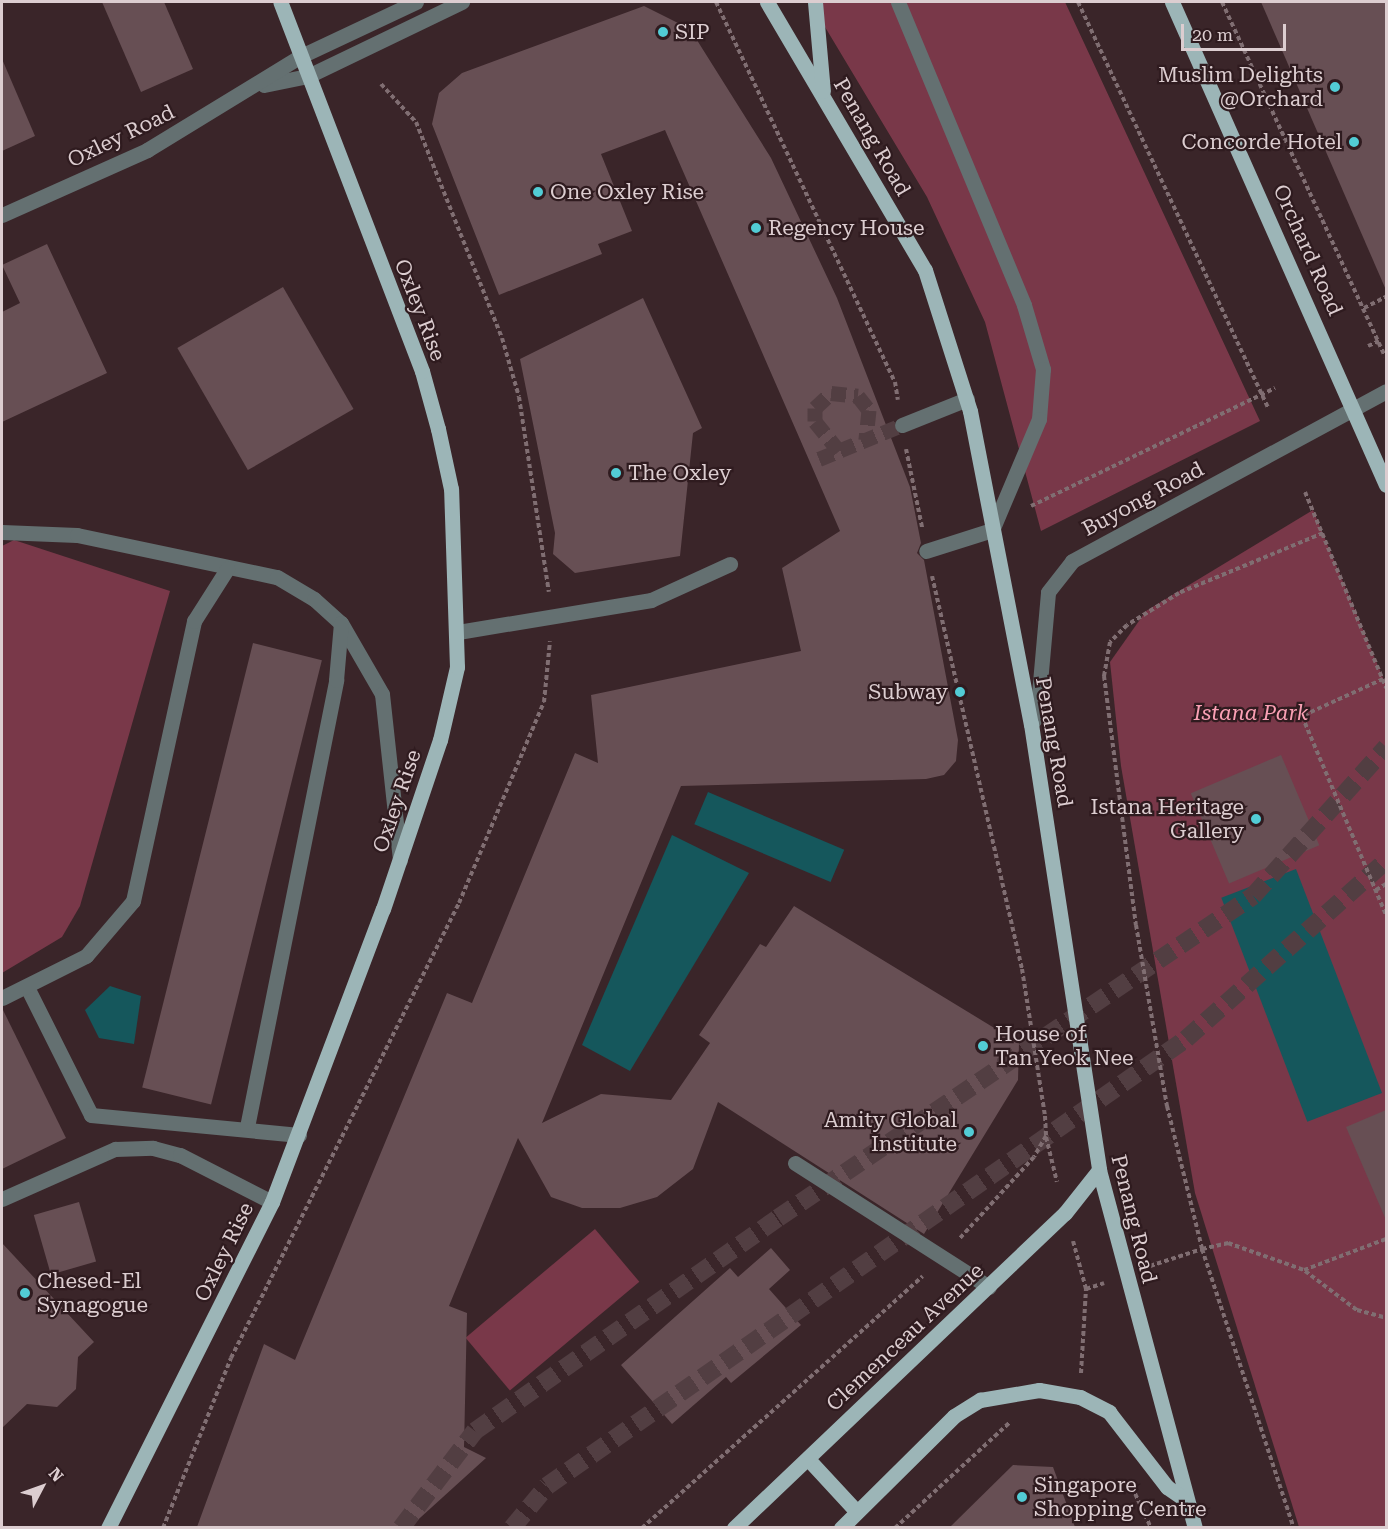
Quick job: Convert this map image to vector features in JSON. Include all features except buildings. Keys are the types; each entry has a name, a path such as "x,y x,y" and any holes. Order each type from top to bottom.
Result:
{"main road":[{"name":"Oxley Rise","path":"108,1527 272,1202 299,1135 400,860 440,740 457,667 458,632 451,489 432,410 280,2"},
{"name":"Penang Road","path":"767,2 925,270 967,399 1031,724 1099,1170 1183,1498 1195,1527"},
{"path":"815,2 824,97"},
{"name":"Orchard Road","path":"1172,2 1356,407 1386,485"},
{"name":"Clemenceau Avenue","path":"734,1527 1065,1213 1099,1170"},
{"path":"842,1527 954,1416 980,1400 1039,1390 1080,1397 1109,1412 1167,1487 1183,1498"},
{"path":"808,1459 857,1512"}],"street":[{"name":"Oxley Road","path":"2,215 147,150 255,87 301,56 417,2"},
{"name":"Oxley Road","path":"255,87 308,76 462,2"},
{"path":"898,2 1024,305 1043,369 1039,419 992,531 926,551"},
{"name":"Buyong Road","path":"1031,724 1037,716 1048,592 1072,561 1386,391"},
{"path":"902,425 967,399"},
{"path":"2,532 77,535 227,569 277,577 341,623 382,694 400,860"},
{"path":"458,632 651,600 730,564"},
{"path":"2,998 86,956 133,901 194,621 227,569"},
{"path":"247,1127 336,680 341,623"},
{"path":"27,987 91,1115 247,1127 299,1135"},
{"path":"2,1199 115,1149 153,1149 180,1155 272,1202"},
{"path":"795,1163 989,1287"}],"path":[{"path":"716,2 895,382 926,551 1022,969 1046,1136 1086,1289 1080,1397"},
{"path":"1078,2 1268,408"},
{"path":"1222,2 1385,356"},
{"path":"1364,308 1386,297"},
{"path":"1368,346 1379,341"},
{"path":"999,516 1053,496 1275,388"},
{"path":"1305,492 1386,688"},
{"path":"1294,1527 1202,1249 1167,1106 1136,925 1104,676 1110,642 1179,593 1323,533"},
{"path":"1383,679 1302,716 1386,915"},
{"path":"1376,890 1386,884"},
{"path":"642,1527 943,1257 1017,1177 1046,1136"},
{"path":"1304,1270 1386,1239"},
{"path":"1086,1289 1202,1249 1228,1243 1304,1270 1357,1310 1386,1318"},
{"path":"162,1527 231,1358"},
{"path":"895,1527 1012,1421"},
{"path":"1128,1478 1151,1527"}],"green space":[{"path":"810,2 1065,2 1260,421 1041,531 985,322 927,197"},
{"name":"Istana Park","path":"1313,510 1386,685 1386,1527 1299,1527 1195,1193 1121,766 1110,662 1146,611"},
{"path":"14,540 170,591 80,906 62,937 2,973 2,546"},
{"path":"595,1229 639,1282 510,1390 466,1338"}],"water":[{"path":"708,792 844,850 831,882 694,824"},
{"path":"672,835 749,873 630,1071 582,1045"},
{"path":"1296,869 1382,1093 1307,1122 1221,898"},
{"path":"110,986 141,996 134,1044 99,1038 85,1010"}],"tunnel":[{"path":"839,451 815,421 815,408 831,393 858,396 869,410 866,440"},
{"path":"819,459 902,425"},
{"path":"401,1528 475,1431 778,1218 1253,896 1386,747"},
{"path":"512,1528 547,1486 1186,1039 1386,861"}],"place":[{"name":"SIP","path":"663,32"},
{"name":"Muslim Delights @Orchard","path":"1335,87"},
{"name":"Concorde Hotel","path":"1354,142"},
{"name":"One Oxley Rise","path":"538,192"},
{"name":"Regency House","path":"756,228"},
{"name":"The Oxley","path":"616,473"},
{"name":"Subway","path":"960,692"},
{"name":"Istana Heritage Gallery","path":"1256,819"},
{"name":"House of Tan Yeok Nee","path":"983,1046"},
{"name":"Amity Global Institute","path":"969,1132"},
{"name":"Chesed-El Synagogue","path":"25,1293"},
{"name":"Singapore Shopping Centre","path":"1022,1497"}]}
